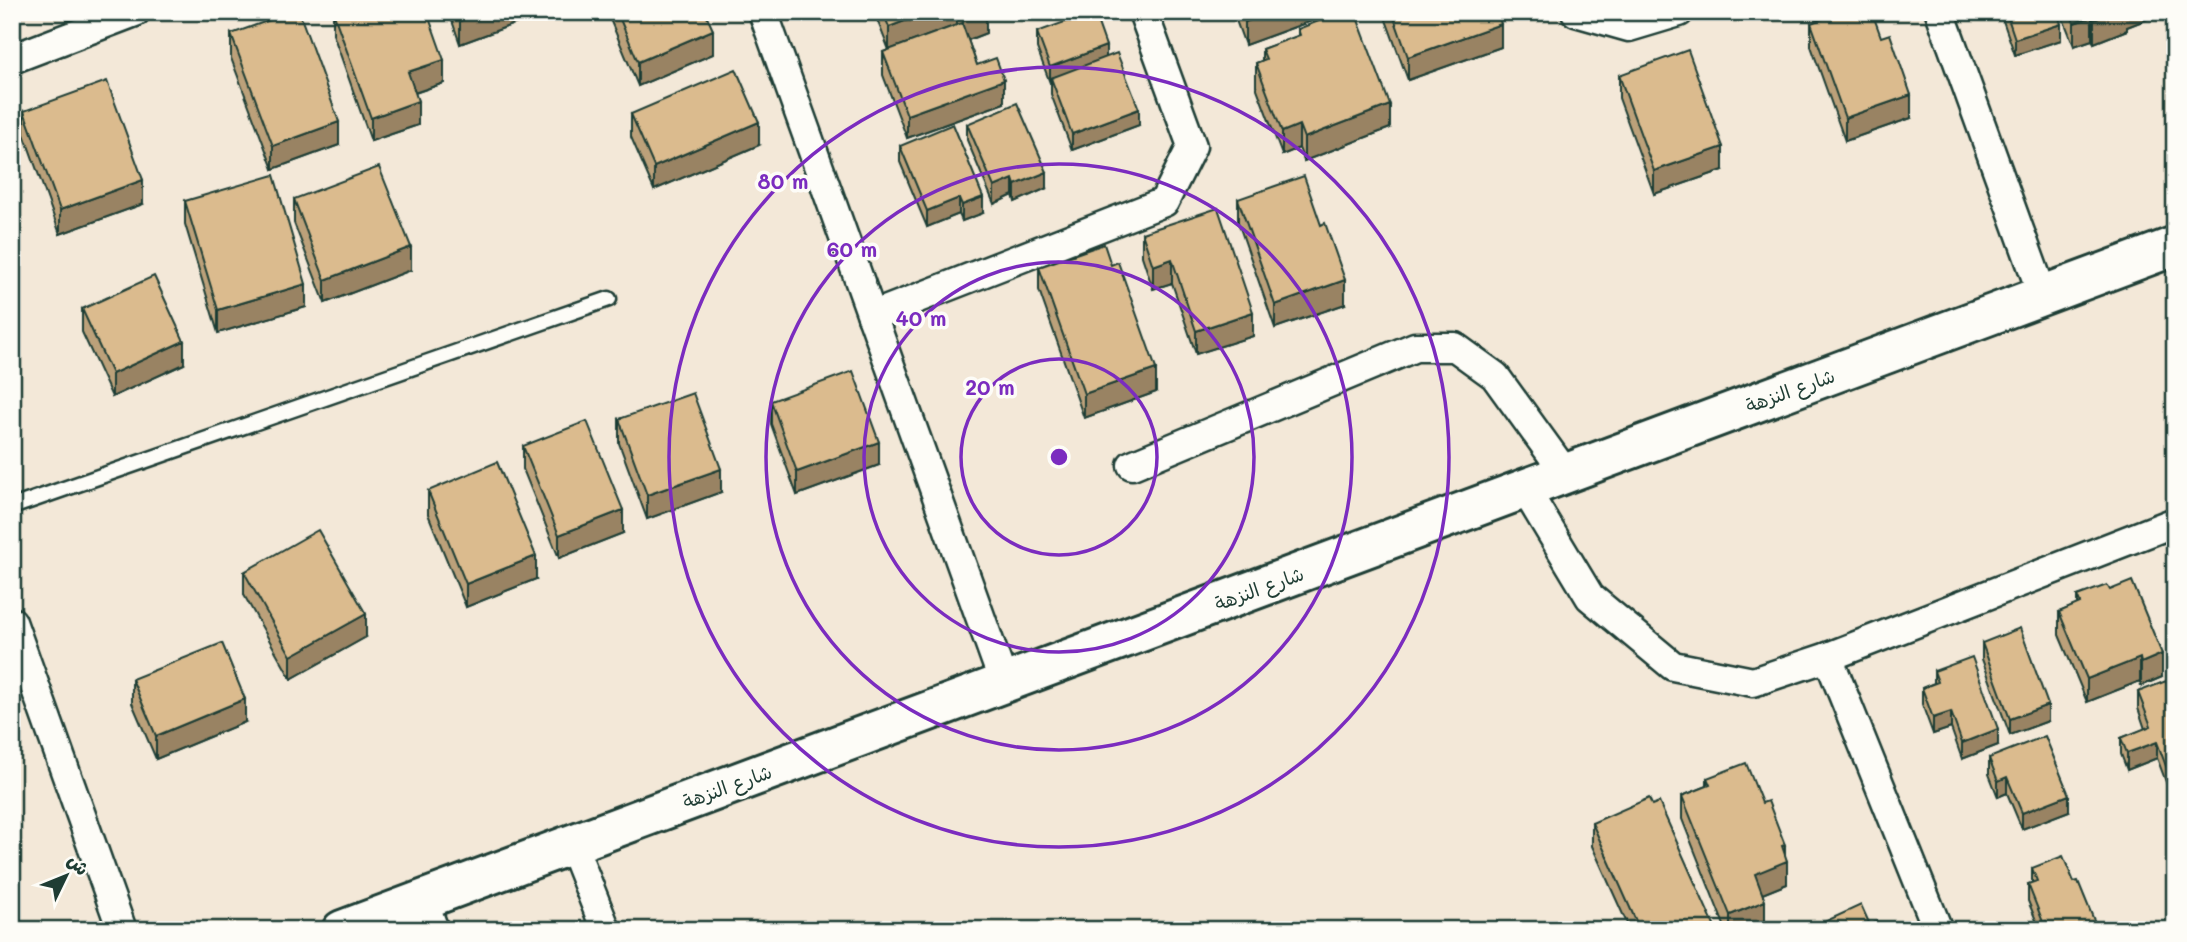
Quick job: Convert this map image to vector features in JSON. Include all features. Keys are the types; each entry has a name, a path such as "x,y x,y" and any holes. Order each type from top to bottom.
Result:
{"main road":[{"name":"شارع النزهة","path":"342,930 428,915 572,844 2175,246"}],"street":[{"path":"12,59 135,12"},
{"path":"763,12 1004,683"},
{"path":"872,316 1164,202 1192,146 1143,12"},
{"path":"1576,12 1629,27 1679,12"},
{"path":"1940,12 2043,296"},
{"path":"1132,465 1415,347 1455,346 1495,376 1566,474"},
{"path":"1525,489 1590,597 1673,666 1753,682 1828,657 2175,522"},
{"path":"12,622 122,930"},
{"path":"1828,657 1938,930"},
{"path":"572,844 606,930"}],"lane":[{"path":"12,507 609,299"}],"building":[{"path":"292,12 299,12 339,122 273,146 231,34"},
{"path":"333,12 427,12 444,60 408,72 418,101 371,118"},
{"path":"457,12 483,12 460,21"},
{"path":"617,12 705,12 713,30 638,62"},
{"path":"883,12 928,12 889,27"},
{"path":"961,12 980,12 963,19"},
{"path":"1092,12 1106,46 1050,67 1037,32"},
{"path":"1242,12 1271,12 1245,22"},
{"path":"1342,12 1355,12 1390,105 1304,138 1299,125 1282,132 1256,63 1266,59 1262,49 1300,35 1298,29"},
{"path":"1392,12 1497,12 1501,24 1408,57"},
{"path":"1840,12 1872,12 1881,37 1890,34 1911,95 1845,118 1811,23"},
{"path":"2006,12 2057,12 2061,24 2015,39"},
{"path":"2070,12 2113,12 2094,20 2092,17 2074,23"},
{"path":"962,23 977,65 996,58 1004,80 907,115 883,52"},
{"path":"1688,50 1723,147 1654,171 1619,75"},
{"path":"1117,53 1139,109 1072,134 1051,78"},
{"path":"736,69 759,122 654,167 631,114"},
{"path":"107,81 143,180 60,210 24,111"},
{"path":"1017,103 1047,172 1015,185 1013,179 994,187 967,124"},
{"path":"953,124 983,197 962,205 959,198 927,211 900,146"},
{"path":"379,167 411,247 325,280 294,199"},
{"path":"274,175 306,284 218,310 185,201"},
{"path":"1304,176 1321,225 1325,223 1345,280 1275,305 1238,199"},
{"path":"1218,208 1253,312 1196,331 1172,259 1153,266 1142,233"},
{"path":"1104,244 1111,265 1118,262 1156,369 1084,394 1039,267"},
{"path":"154,276 184,341 112,374 82,309"},
{"path":"853,371 879,442 797,472 771,401"},
{"path":"693,393 721,469 647,495 619,419"},
{"path":"587,421 623,510 559,535 523,446"},
{"path":"497,462 536,556 466,584 428,491"},
{"path":"318,530 366,614 291,656 244,572"},
{"path":"2132,581 2162,654 2141,663 2140,658 2087,679 2059,612 2080,603 2077,596 2107,585 2110,590"},
{"path":"2020,628 2048,705 2010,719 1982,643"},
{"path":"2175,638 2175,654 2169,640"},
{"path":"222,643 245,699 156,736 132,679"},
{"path":"1972,657 1998,729 1962,743 1951,712 1933,718 1922,688 1938,682 1934,671"},
{"path":"2166,681 2175,702 2175,771 2169,774 2157,742 2127,753 2121,738 2151,726 2138,692"},
{"path":"2045,736 2069,795 2022,813 2007,777 1998,781 1989,758"},
{"path":"1746,763 1762,803 1768,801 1785,845 1782,846 1787,861 1755,874 1765,901 1730,915 1682,796 1710,785 1707,778"},
{"path":"1649,798 1652,805 1659,802 1716,930 1640,930 1592,823"},
{"path":"2063,856 2074,882 2078,881 2098,930 2070,930 2068,926 2049,930 2046,921 2043,922 2028,884 2037,881 2032,868"},
{"path":"1861,905 1870,925 1876,922 1879,930 1825,930 1822,923"}]}
